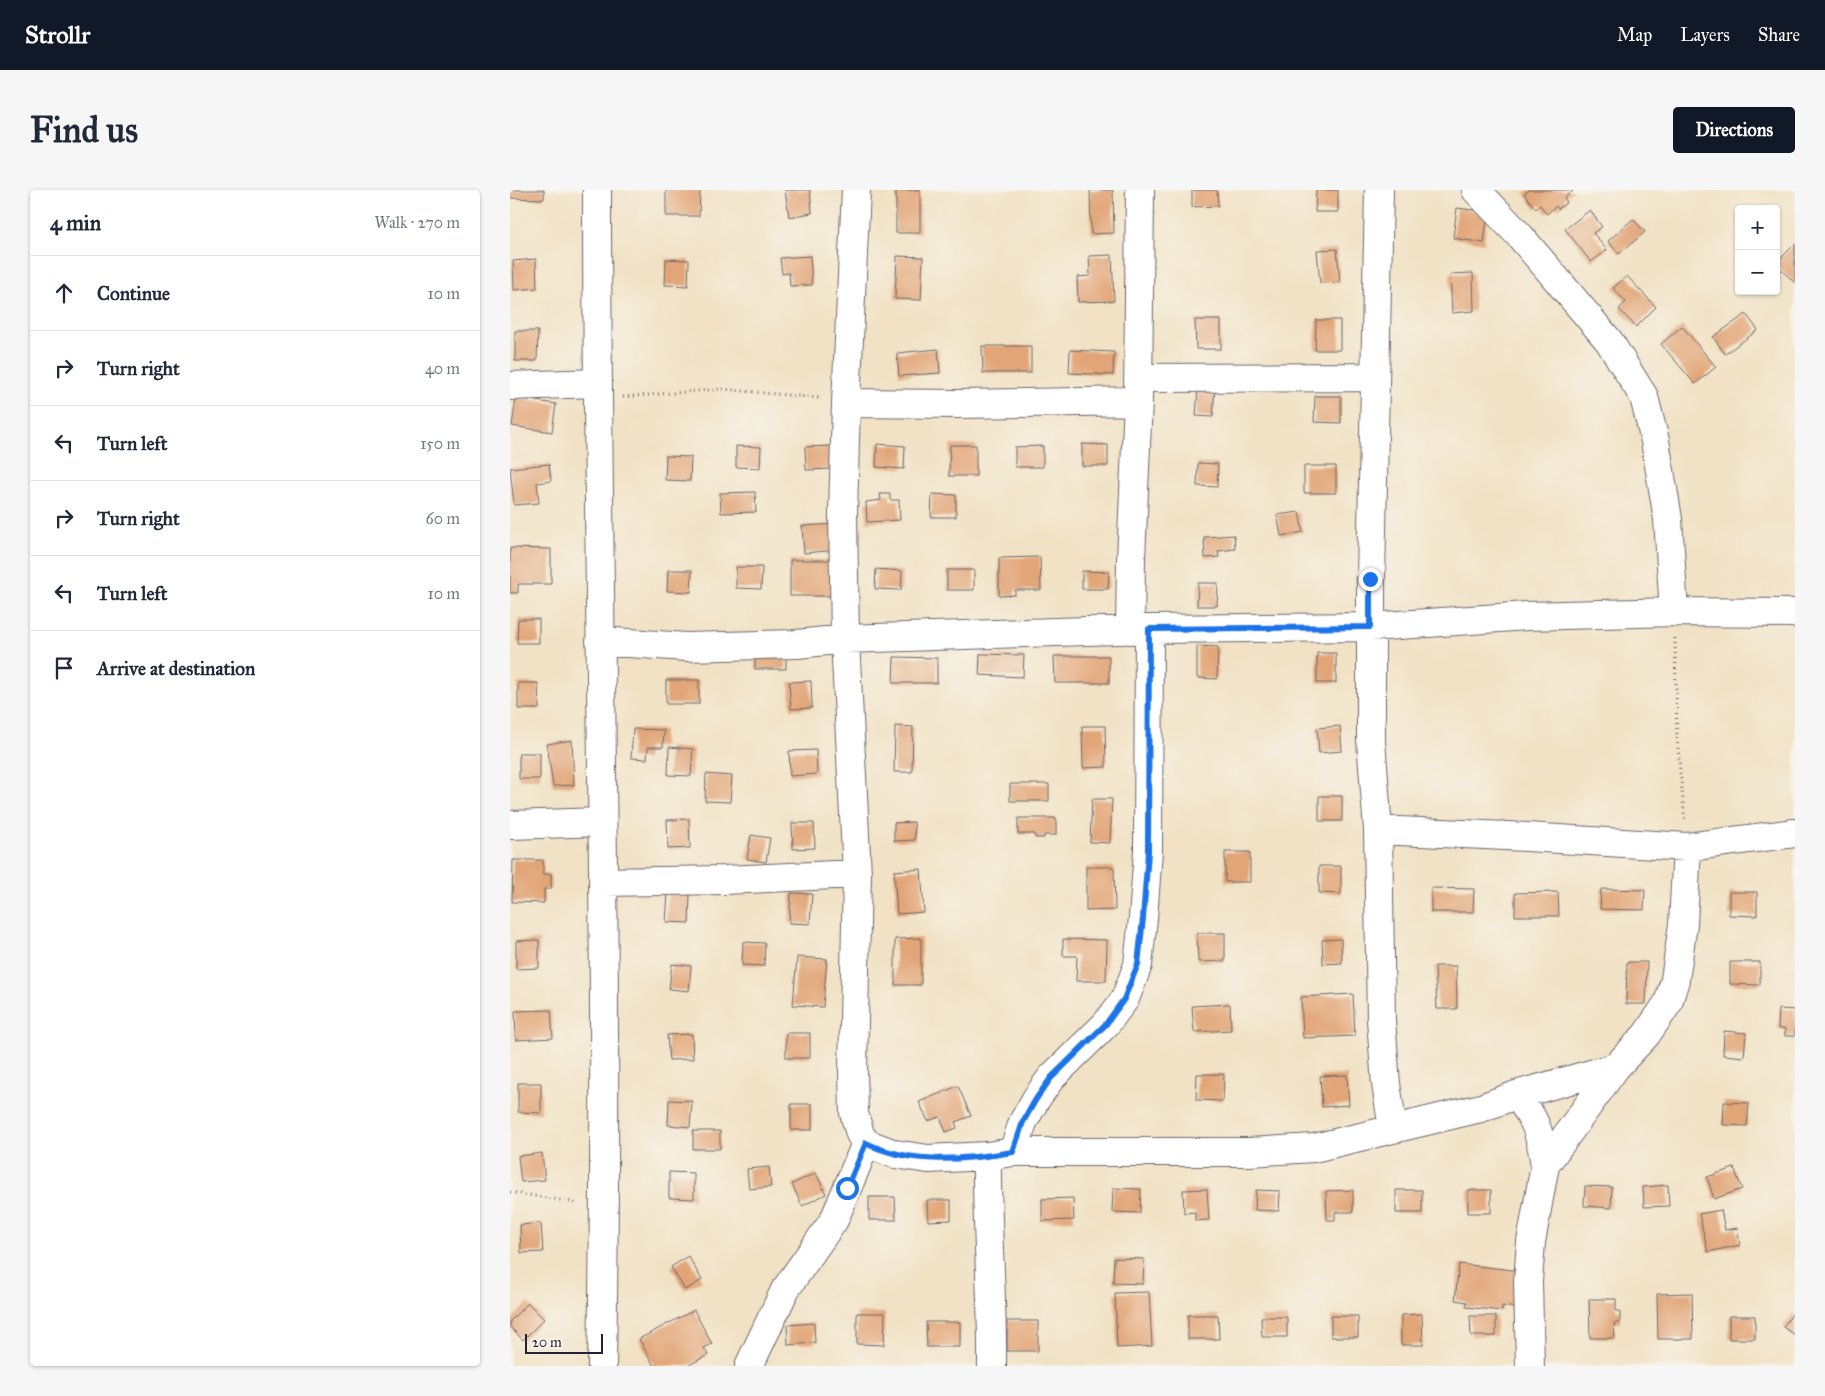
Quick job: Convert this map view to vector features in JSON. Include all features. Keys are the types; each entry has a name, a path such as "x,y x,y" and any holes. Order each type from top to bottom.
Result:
{"street":[{"path":"598,190 605,1208 602,1366"},
{"path":"856,190 846,403 844,514 845,639 857,874 853,1071 854,1112 860,1134 866,1143 895,1154 928,1159 1000,1154 1249,1152 1314,1148 1480,1108 1616,1067"},
{"path":"992,1366 993,1318 986,1193 1000,1154 1051,1078 1106,1024 1124,999 1138,964 1148,852 1140,630 1131,559 1138,389 1140,190"},
{"path":"1379,190 1370,627 1370,740 1378,830 1380,1020 1386,1084 1393,1129"},
{"path":"1476,190 1520,236 1609,341 1644,397 1655,441 1668,519 1674,612"},
{"path":"846,403 958,404 1138,389 1375,377"},
{"path":"510,386 598,391"},
{"path":"600,641 686,647 797,644 845,639 1140,630 1370,627 1527,616 1674,612 1795,613"},
{"path":"510,825 602,822"},
{"path":"1378,830 1687,847 1795,833"},
{"path":"1545,1165 1616,1067 1646,1035 1668,1003 1676,980 1683,924 1687,847"},
{"path":"602,882 723,880 857,874"},
{"path":"1516,1096 1535,1122 1542,1142 1545,1165 1531,1242 1528,1335 1530,1366"},
{"path":"749,1366 785,1290 834,1220 866,1143"}],"path":[{"path":"598,391 722,390 828,399 846,403"},
{"path":"1674,612 1677,737 1687,847"},
{"path":"510,1192 605,1208"}],"building":[{"path":"510,190 544,190 544,199 510,198"},
{"path":"666,190 700,190 699,216 666,216"},
{"path":"785,190 810,190 812,213 789,217"},
{"path":"896,190 920,190 920,233 896,233"},
{"path":"1090,190 1113,190 1114,233 1091,234"},
{"path":"1192,190 1217,190 1218,206 1192,207"},
{"path":"1316,190 1338,190 1338,212 1315,212"},
{"path":"1529,190 1574,190 1564,198 1567,202 1558,209 1556,206 1547,214 1540,205 1536,209 1524,194"},
{"path":"1457,208 1488,212 1484,243 1453,238"},
{"path":"1590,210 1602,227 1593,233 1607,250 1591,262 1565,229"},
{"path":"1633,219 1645,232 1619,254 1608,241"},
{"path":"1795,244 1795,283 1780,269 1780,259"},
{"path":"1337,249 1340,282 1320,283 1317,250"},
{"path":"1112,255 1114,301 1078,302 1077,277 1090,276 1089,256"},
{"path":"810,256 812,285 790,286 789,273 782,274 780,258"},
{"path":"897,256 923,257 921,300 895,299"},
{"path":"536,259 537,288 514,290 513,261"},
{"path":"666,259 689,260 688,286 665,285"},
{"path":"1473,273 1474,311 1452,313 1450,274"},
{"path":"1627,276 1656,307 1636,327 1619,309 1626,302 1613,288"},
{"path":"1746,314 1758,330 1725,354 1713,337"},
{"path":"1195,320 1221,320 1221,349 1196,349"},
{"path":"1316,320 1340,320 1340,350 1315,350"},
{"path":"1682,326 1716,367 1695,384 1661,344"},
{"path":"515,331 538,331 537,361 515,361"},
{"path":"982,346 1031,346 1031,373 983,373"},
{"path":"938,349 940,373 899,376 897,353"},
{"path":"1070,350 1114,352 1113,375 1069,373"},
{"path":"1198,386 1215,387 1213,417 1196,416"},
{"path":"1315,396 1341,396 1341,423 1314,422"},
{"path":"516,398 556,404 552,432 512,426"},
{"path":"877,444 905,446 904,469 876,467"},
{"path":"1082,444 1108,445 1108,466 1082,466"},
{"path":"950,445 976,445 976,476 949,476"},
{"path":"736,446 761,447 760,468 736,467"},
{"path":"832,446 833,469 806,470 805,447"},
{"path":"1043,446 1043,467 1015,467 1015,447"},
{"path":"666,456 691,457 690,481 665,480"},
{"path":"1198,463 1218,464 1217,487 1197,486"},
{"path":"549,464 551,481 537,483 539,503 514,505 510,468"},
{"path":"1304,466 1336,466 1336,493 1304,493"},
{"path":"755,492 756,512 721,513 720,493"},
{"path":"880,494 890,494 890,500 899,500 900,520 867,522 866,502 881,500"},
{"path":"932,494 956,495 956,517 931,517"},
{"path":"1299,512 1303,532 1281,536 1277,515"},
{"path":"836,524 838,550 804,553 802,526"},
{"path":"1234,535 1235,549 1218,551 1219,557 1205,558 1204,537"},
{"path":"510,548 551,549 551,584 518,584 518,593 510,593"},
{"path":"1040,557 1041,590 1015,590 1015,595 999,596 999,558"},
{"path":"790,560 835,560 835,596 790,596"},
{"path":"736,567 762,567 761,589 736,588"},
{"path":"876,569 902,571 901,590 875,589"},
{"path":"668,570 692,570 691,592 667,591"},
{"path":"947,570 974,570 974,590 947,590"},
{"path":"1082,571 1109,572 1108,589 1082,589"},
{"path":"1198,583 1218,583 1217,606 1197,606"},
{"path":"518,619 539,619 539,643 517,643"},
{"path":"1197,646 1218,647 1217,679 1197,678"},
{"path":"755,653 786,653 786,669 755,669"},
{"path":"1317,653 1336,653 1336,683 1317,683"},
{"path":"980,654 1024,655 1023,677 979,675"},
{"path":"1054,656 1109,656 1109,683 1055,683"},
{"path":"894,657 937,658 937,683 893,683"},
{"path":"666,680 699,680 699,704 666,704"},
{"path":"811,681 812,708 791,709 789,682"},
{"path":"518,683 538,683 539,709 518,709"},
{"path":"895,726 913,727 912,772 894,772"},
{"path":"1082,726 1105,726 1106,767 1083,768"},
{"path":"1340,726 1342,751 1319,753 1317,728"},
{"path":"633,729 664,730 663,747 648,747 647,759 631,758"},
{"path":"572,740 574,785 553,786 547,744"},
{"path":"669,747 693,749 691,776 668,775"},
{"path":"816,750 817,774 790,776 789,751"},
{"path":"519,753 540,753 540,779 519,779"},
{"path":"706,774 732,776 730,802 705,801"},
{"path":"1010,784 1049,784 1049,801 1010,801"},
{"path":"1319,796 1342,796 1342,821 1319,821"},
{"path":"1092,799 1112,799 1110,843 1090,842"},
{"path":"1018,818 1056,818 1056,835 1044,835 1044,838 1035,838 1035,834 1018,834"},
{"path":"689,819 690,848 668,849 667,820"},
{"path":"914,822 915,840 894,841 894,823"},
{"path":"792,823 814,823 815,848 793,849"},
{"path":"751,835 770,838 766,862 747,859"},
{"path":"1225,852 1250,852 1250,882 1225,882"},
{"path":"513,860 543,860 543,874 551,874 551,889 544,889 544,903 512,902"},
{"path":"1319,866 1341,866 1341,894 1319,893"},
{"path":"1086,867 1114,867 1115,910 1086,911"},
{"path":"921,869 924,912 897,914 894,871"},
{"path":"1431,888 1474,889 1473,912 1431,912"},
{"path":"1601,889 1645,890 1644,910 1600,909"},
{"path":"1558,892 1559,916 1515,916 1515,893"},
{"path":"1729,892 1757,892 1757,916 1729,915"},
{"path":"668,893 690,894 689,923 666,922"},
{"path":"791,893 812,894 810,924 789,923"},
{"path":"1197,933 1225,933 1225,961 1198,962"},
{"path":"921,938 921,985 895,985 895,939"},
{"path":"1063,939 1107,940 1106,981 1076,981 1077,956 1063,956"},
{"path":"1341,939 1342,963 1323,964 1322,940"},
{"path":"539,940 539,968 516,969 516,941"},
{"path":"743,942 765,943 764,966 742,965"},
{"path":"797,957 827,959 823,1007 793,1005"},
{"path":"1627,962 1647,962 1646,1004 1626,1004"},
{"path":"1730,962 1760,962 1760,985 1730,984"},
{"path":"672,964 691,966 689,991 669,989"},
{"path":"1435,966 1456,966 1457,1009 1437,1009"},
{"path":"1353,994 1355,1036 1303,1038 1301,997"},
{"path":"1230,1004 1231,1030 1194,1032 1192,1006"},
{"path":"1779,1009 1795,1010 1795,1036 1785,1036 1785,1029 1778,1029"},
{"path":"551,1010 553,1038 516,1040 515,1011"},
{"path":"1724,1031 1746,1033 1744,1057 1723,1055"},
{"path":"786,1033 810,1033 810,1058 786,1058"},
{"path":"692,1034 693,1059 669,1060 667,1035"},
{"path":"1197,1074 1224,1074 1223,1101 1196,1100"},
{"path":"1347,1075 1349,1105 1322,1107 1320,1076"},
{"path":"518,1083 541,1083 541,1113 518,1112"},
{"path":"958,1086 971,1116 955,1122 957,1128 946,1132 940,1117 928,1121 919,1102"},
{"path":"669,1100 692,1101 690,1127 668,1125"},
{"path":"1724,1102 1749,1103 1747,1126 1723,1125"},
{"path":"791,1104 812,1104 812,1130 791,1130"},
{"path":"693,1131 720,1131 720,1149 693,1149"},
{"path":"542,1153 545,1180 521,1182 518,1156"},
{"path":"769,1167 771,1187 749,1189 747,1169"},
{"path":"1734,1168 1742,1189 1714,1199 1707,1177"},
{"path":"669,1172 694,1173 694,1199 669,1198"},
{"path":"816,1173 826,1194 802,1206 792,1184"},
{"path":"1668,1185 1669,1206 1644,1207 1643,1187"},
{"path":"1585,1186 1612,1187 1611,1208 1584,1206"},
{"path":"1113,1188 1141,1189 1140,1213 1112,1212"},
{"path":"1207,1189 1209,1220 1195,1221 1195,1212 1184,1213 1183,1190"},
{"path":"1256,1190 1280,1191 1279,1211 1255,1210"},
{"path":"1353,1190 1353,1212 1335,1212 1335,1220 1327,1220 1326,1191"},
{"path":"1396,1190 1422,1190 1422,1213 1396,1213"},
{"path":"1468,1190 1491,1190 1491,1213 1468,1213"},
{"path":"869,1197 895,1197 896,1220 869,1220"},
{"path":"1073,1198 1074,1220 1042,1221 1042,1199"},
{"path":"927,1200 951,1200 951,1220 928,1221"},
{"path":"1721,1210 1725,1230 1737,1228 1740,1245 1708,1252 1699,1214"},
{"path":"541,1223 543,1252 521,1253 520,1225"},
{"path":"688,1256 702,1280 685,1290 671,1267"},
{"path":"1114,1258 1144,1259 1143,1284 1113,1283"},
{"path":"1459,1264 1522,1271 1518,1308 1502,1306 1502,1311 1466,1307 1467,1302 1455,1300"},
{"path":"1149,1292 1152,1346 1117,1348 1115,1293"},
{"path":"1692,1293 1693,1339 1658,1339 1657,1294"},
{"path":"1589,1299 1616,1299 1616,1311 1620,1311 1620,1323 1614,1323 1615,1338 1590,1338"},
{"path":"528,1303 544,1319 523,1340 510,1327 510,1321"},
{"path":"694,1310 712,1344 704,1348 708,1355 687,1366 654,1366 639,1339"},
{"path":"1795,1310 1795,1335 1783,1327"},
{"path":"857,1313 885,1313 884,1345 857,1344"},
{"path":"1422,1314 1423,1345 1401,1345 1401,1315"},
{"path":"1188,1315 1218,1315 1219,1339 1188,1339"},
{"path":"1331,1316 1358,1316 1358,1337 1331,1337"},
{"path":"1470,1316 1496,1316 1496,1336 1471,1336"},
{"path":"1729,1316 1755,1316 1755,1339 1729,1339"},
{"path":"1261,1317 1287,1317 1287,1337 1262,1337"},
{"path":"1007,1321 1038,1321 1038,1351 1007,1351"},
{"path":"926,1322 960,1322 960,1347 927,1347"},
{"path":"814,1323 815,1343 788,1345 787,1325"}],"route":[{"path":"847,1188 866,1143 895,1154 928,1159 987,1156 1013,1152 1023,1122 1051,1078 1106,1024 1124,999 1138,964 1148,852 1149,629 1370,627 1370,579"}]}
